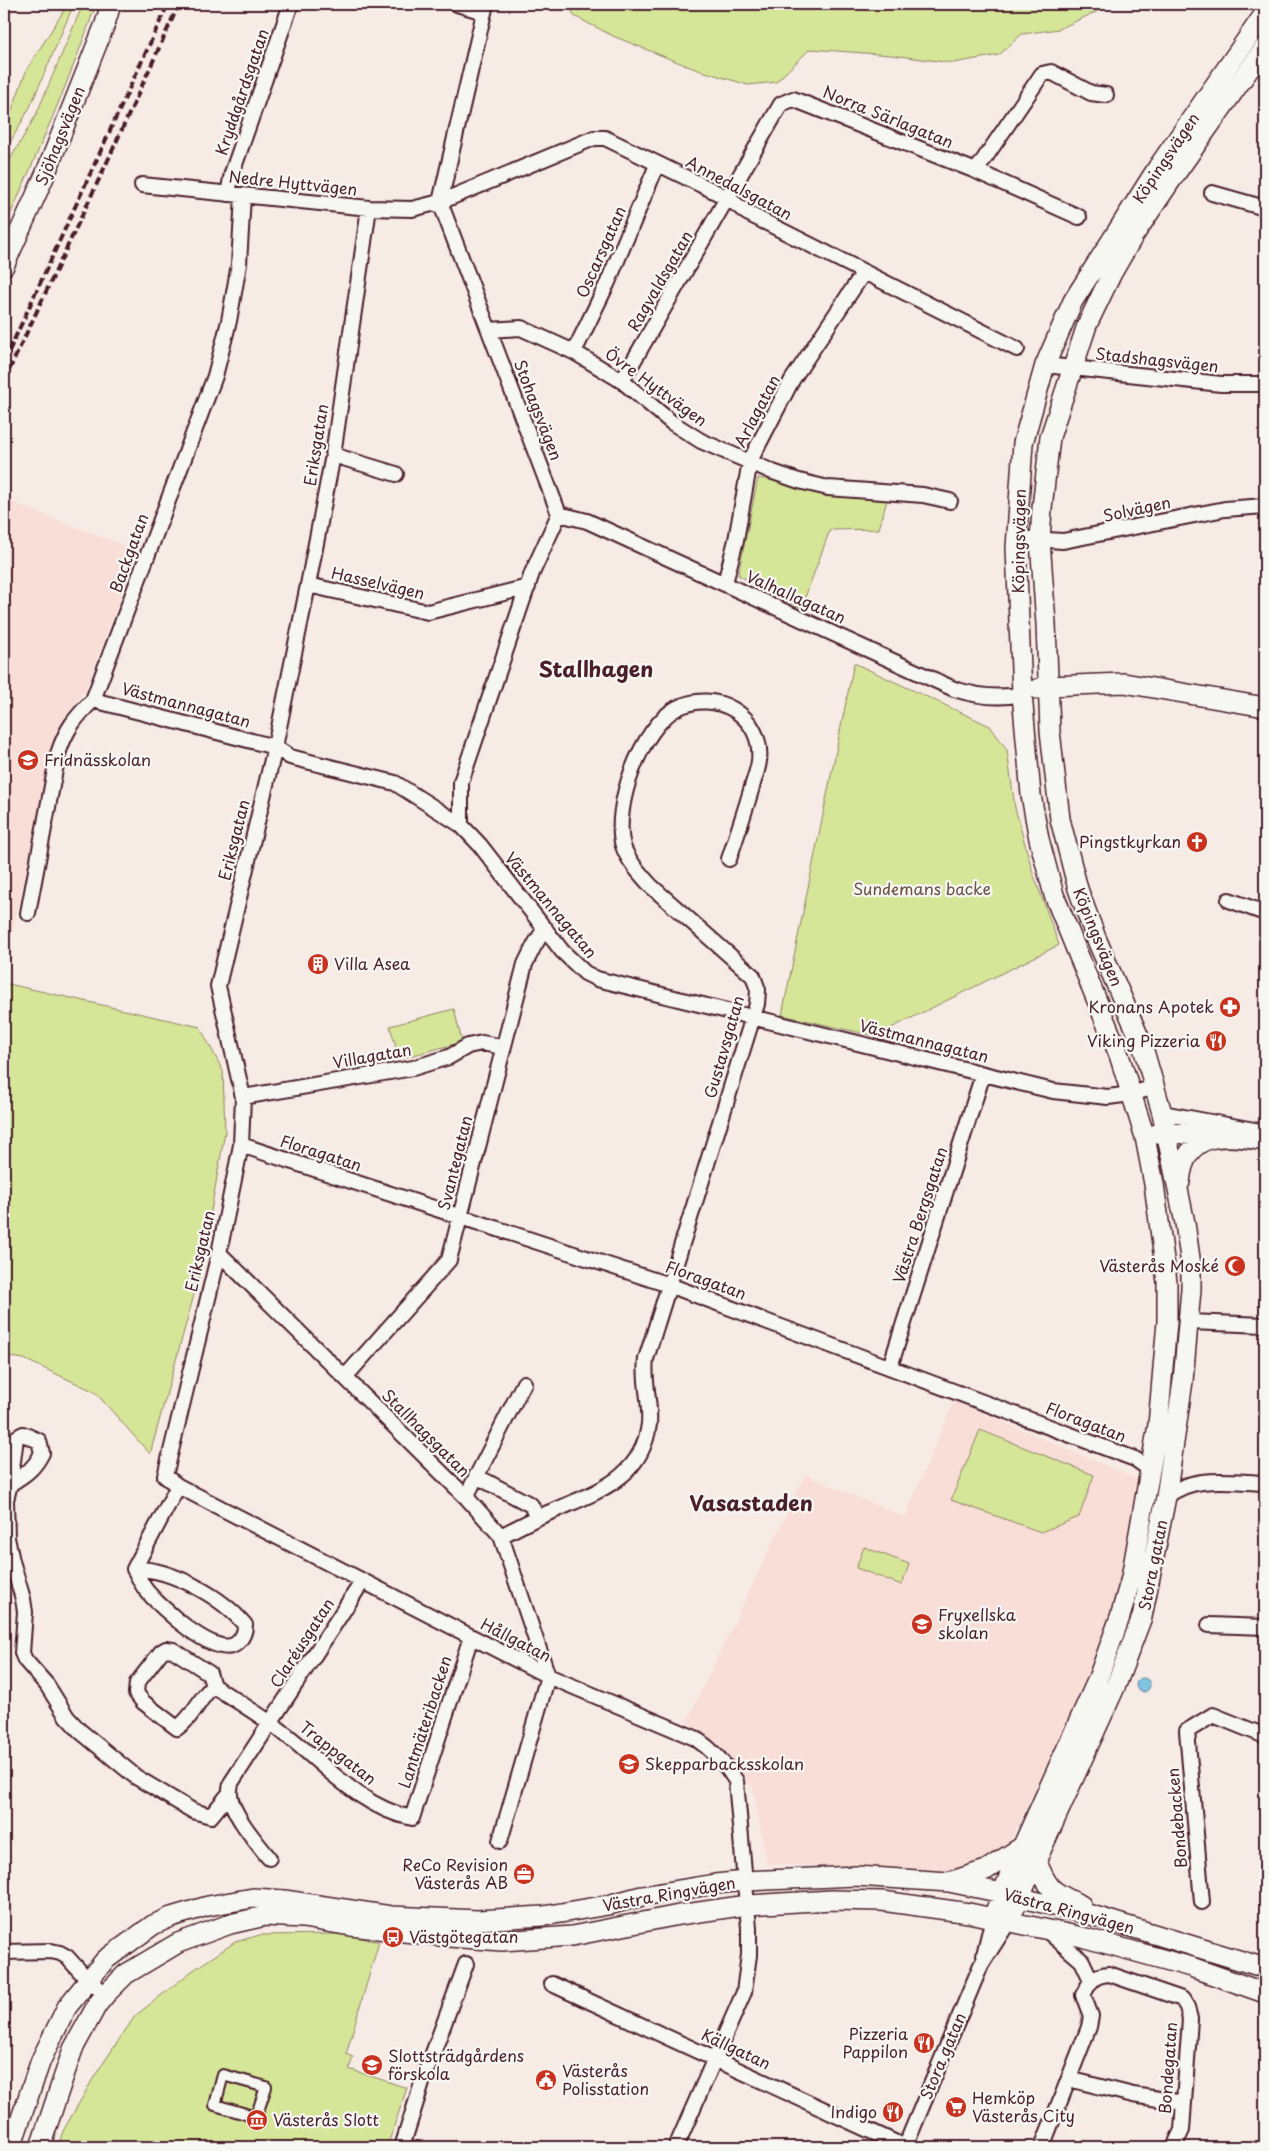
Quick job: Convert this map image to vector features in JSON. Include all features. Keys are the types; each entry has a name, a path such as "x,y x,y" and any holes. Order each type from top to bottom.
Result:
{"main road":[{"name":"Sjöhagsvägen","path":"4,266 45,175 105,24 111,4"},
{"name":"Köpingsvägen","path":"1139,1118 1119,1055 1054,895 1038,839 1031,795 1022,694 1016,538 1023,443 1045,364 1073,301 1098,258 1158,168 1265,13"},
{"name":"Köpingsvägen","path":"1167,1132 1142,1044 1096,938 1068,854 1056,787 1048,686 1040,540 1042,508 1050,437 1087,324 1134,235 1265,47"},
{"path":"1022,694 1048,686 1124,683 1265,707"},
{"path":"1139,1118 1162,1113"},
{"name":"Stora gatan","path":"1004,1907 1024,1845 1105,1662 1131,1578 1151,1470 1158,1425 1166,1331 1167,1282 1154,1184 1145,1137 1139,1118"},
{"path":"1145,1137 1167,1132 1214,1137 1240,1137 1265,1141"},
{"name":"Stora gatan","path":"1004,1907 1036,1860 1123,1669 1142,1617 1166,1497 1189,1322 1191,1265 1179,1190 1167,1132"},
{"path":"1179,1190 1181,1172 1190,1152 1206,1140 1214,1137"},
{"path":"949,1882 986,1870 1024,1845"},
{"path":"1036,1860 1046,1883 1053,1892 1090,1909 1095,1916"},
{"name":"Västra Ringvägen","path":"11,2147 41,2060 68,2007 104,1960 153,1925 171,1917 208,1906 253,1898 284,1900 391,1916 478,1920 542,1916 608,1905 642,1896 745,1881 856,1876 949,1882 1004,1907 1046,1930 1082,1937 1191,1967 1265,1993"},
{"name":"Västra Ringvägen","path":"40,2147 73,2049 106,1994 126,1974 178,1943 230,1924 266,1916 302,1918 351,1926 502,1941 572,1936 679,1915 747,1905 832,1900 898,1902 903,1896 1095,1916 1265,1968"}],"street":[{"name":"Kryddgårdsgatan","path":"228,194 232,172 291,4"},
{"path":"440,202 485,8 457,4"},
{"path":"976,171 1042,74 1051,72 1091,93 1106,95"},
{"name":"Norra Särlagatan","path":"728,198 781,104 794,99 976,171 1079,217"},
{"name":"Annedalsgatan","path":"440,202 594,138 605,138 728,198 747,213 1017,349"},
{"name":"Oscarsgatan","path":"574,352 608,282 657,165"},
{"name":"Nedre Hyttvägen","path":"142,185 369,208 412,209 440,202"},
{"path":"1212,194 1265,208"},
{"name":"Backgatan","path":"28,913 58,754 65,733 75,718 94,700 215,376 229,321 239,264 243,196"},
{"name":"Ragvaldsgatan","path":"622,381 728,198"},
{"name":"Stohagsvägen","path":"440,202 559,514"},
{"name":"Eriksgatan","path":"165,1476 219,1253 241,1145 243,1097 218,986 275,747 308,585 333,455 369,208"},
{"name":"Arlagatan","path":"725,584 736,540 750,461 792,380 864,272"},
{"name":"Övre Hyttvägen","path":"489,330 521,328 574,352 622,381 671,422 701,441 799,481 828,488 924,495 950,501"},
{"name":"Stadshagsvägen","path":"1045,364 1221,384 1265,384"},
{"path":"333,455 396,474"},
{"name":"Solvägen","path":"1016,538 1063,541 1225,509 1265,506"},
{"path":"460,825 462,782 528,587 559,514"},
{"name":"Valhallagatan","path":"559,514 588,522 954,689 968,693 1007,697 1022,694"},
{"name":"Hasselvägen","path":"308,585 428,612 528,587"},
{"name":"Västmannagatan","path":"94,700 275,747 290,757 395,783 460,825 480,846 574,964 585,974 597,979 753,1019 1053,1090 1108,1097 1131,1094 1155,1087"},
{"name":"Gustavsgatan","path":"501,1536 604,1489 627,1470 642,1448 649,1422 645,1382 646,1359 753,1019 758,990 753,976 651,886 638,871 623,847 620,822 627,786 640,754 650,734 661,720 676,708 690,703 706,701 730,706 746,718 758,742 759,761 729,859"},
{"path":"1229,900 1265,913"},
{"name":"Svantegatan","path":"345,1377 449,1260 525,964 545,928"},
{"name":"Villagatan","path":"243,1097 413,1068 449,1057 468,1046 482,1043 503,1047"},
{"name":"Västra Bergsgatan","path":"890,1367 983,1074"},
{"path":"1162,1113 1265,1132"},
{"name":"Floragatan","path":"241,1145 669,1285 1135,1459 1151,1470"},
{"name":"Stallhagsgatan","path":"219,1253 466,1497 501,1536 548,1676"},
{"path":"1189,1322 1265,1325"},
{"path":"466,1497 524,1383"},
{"name":"Hållgatan","path":"165,1476 178,1486 548,1676 695,1738 716,1754 727,1766 736,1781 747,1905"},
{"path":"476,1476 531,1505 537,1518"},
{"path":"1166,1497 1175,1490 1198,1482 1265,1483"},
{"name":"Claréusgatan","path":"10,1484 6,1500 7,1538 25,1612 22,1653 25,1660 46,1685 72,1724 136,1776 193,1811 211,1816 230,1794 232,1783 362,1582"},
{"path":"134,1569 178,1486"},
{"path":"148,1568 202,1590 236,1614 245,1625 243,1637 234,1646 227,1648 216,1645 199,1636 174,1618 145,1589 134,1569 148,1568"},
{"path":"1209,1625 1265,1627"},
{"name":"Lantmäteribacken","path":"412,1818 471,1637"},
{"path":"213,1686 206,1692 184,1724 177,1728 143,1702 136,1693 137,1683 161,1652 166,1649 173,1650 209,1673 213,1686 272,1723"},
{"path":"500,1841 548,1676"},
{"name":"Bondebacken","path":"1202,1902 1187,1731 1213,1715 1265,1736"},
{"name":"Trappgatan","path":"272,1723 344,1782 374,1803 412,1818"},
{"path":"230,1794 234,1808 253,1838 269,1858"},
{"path":"676,2147 744,1992 750,1955 747,1905"},
{"name":"Stora gatan","path":"905,2147 982,1965 1004,1907"},
{"path":"1042,2147 1091,2016 1083,1995 1091,1980 1082,1961 1046,1930"},
{"path":"4,1952 52,1951 60,1953 67,1957 88,1980 106,1994"},
{"path":"402,2147 423,2080 466,1964"},
{"name":"Bondegatan","path":"1091,1980 1099,1974 1110,1974 1182,1999 1187,2007 1190,2018 1182,2130 1174,2147"},
{"name":"Källgatan","path":"552,1984 905,2147"},
{"path":"223,2075 266,2087 256,2117 215,2104 223,2075"},
{"path":"1069,2079 1133,2095 1184,2103"}],"shaded area":[{"name":"Fridnässkolan","path":"4,499 138,551 86,688 62,723 42,797 4,970"},
{"name":"Fryxellska skolan","path":"954,1401 1140,1480 1117,1605 1105,1644 1007,1848 993,1862 955,1873 767,1864 753,1788 687,1721 805,1475 905,1517"}],"green space":[{"path":"68,4 74,4 30,107 4,153 4,141 11,125 7,123 27,69"},
{"path":"83,4 95,7 63,91 4,229 4,170 36,115"},
{"path":"569,4 1113,4 1059,29 1022,34 999,55 953,63 891,55 810,49 776,82 748,85 695,69 613,36 574,16"},
{"path":"758,478 887,500 879,529 830,530 801,608 738,575"},
{"name":"Sundemans backe","path":"854,663 990,726 1007,750 1015,808 1033,873 1059,945 875,1036 782,1015"},
{"path":"4,983 200,1027 223,1071 225,1132 200,1273 150,1454 95,1392 24,1359 4,1356"},
{"path":"454,1009 462,1042 399,1059 390,1026"},
{"path":"980,1430 1094,1475 1079,1517 1041,1532 951,1500"},
{"path":"864,1547 909,1564 902,1585 856,1568"},
{"path":"344,1934 379,1942 346,2054 353,2057 349,2069 407,2088 387,2147 58,2147 63,2131 94,2077 135,2016 192,1971 235,1942 260,1935"}],"water":[{"path":"1143,1678 1148,1680 1150,1685 1148,1690 1143,1692 1138,1690 1136,1685 1138,1680"}],"railway":[{"path":"4,362 168,4"},
{"path":"4,381 179,4"}],"place":[{"name":"Fridnässkolan","path":"28,760"},
{"name":"Pingstkyrkan","path":"1197,842"},
{"name":"Villa Asea","path":"318,964"},
{"name":"Kronans Apotek","path":"1230,1007"},
{"name":"Viking Pizzeria","path":"1216,1041"},
{"name":"Västerås Moské","path":"1235,1266"},
{"name":"Fryxellska skolan","path":"922,1624"},
{"name":"Skepparbacksskolan","path":"629,1764"},
{"name":"ReCo Revision Västerås AB","path":"524,1874"},
{"name":"Västgötegatan","path":"393,1937"},
{"name":"Pizzeria Pappilon","path":"924,2043"},
{"name":"Slottsträdgårdens förskola","path":"372,2065"},
{"name":"Västerås Polisstation","path":"546,2080"},
{"name":"Hemköp Västerås City","path":"956,2107"},
{"name":"Indigo","path":"893,2112"},
{"name":"Västerås Slott","path":"257,2120"}],"district":[{"name":"Stallhagen","path":"596,670"},
{"name":"Vasastaden","path":"751,1504"}]}
